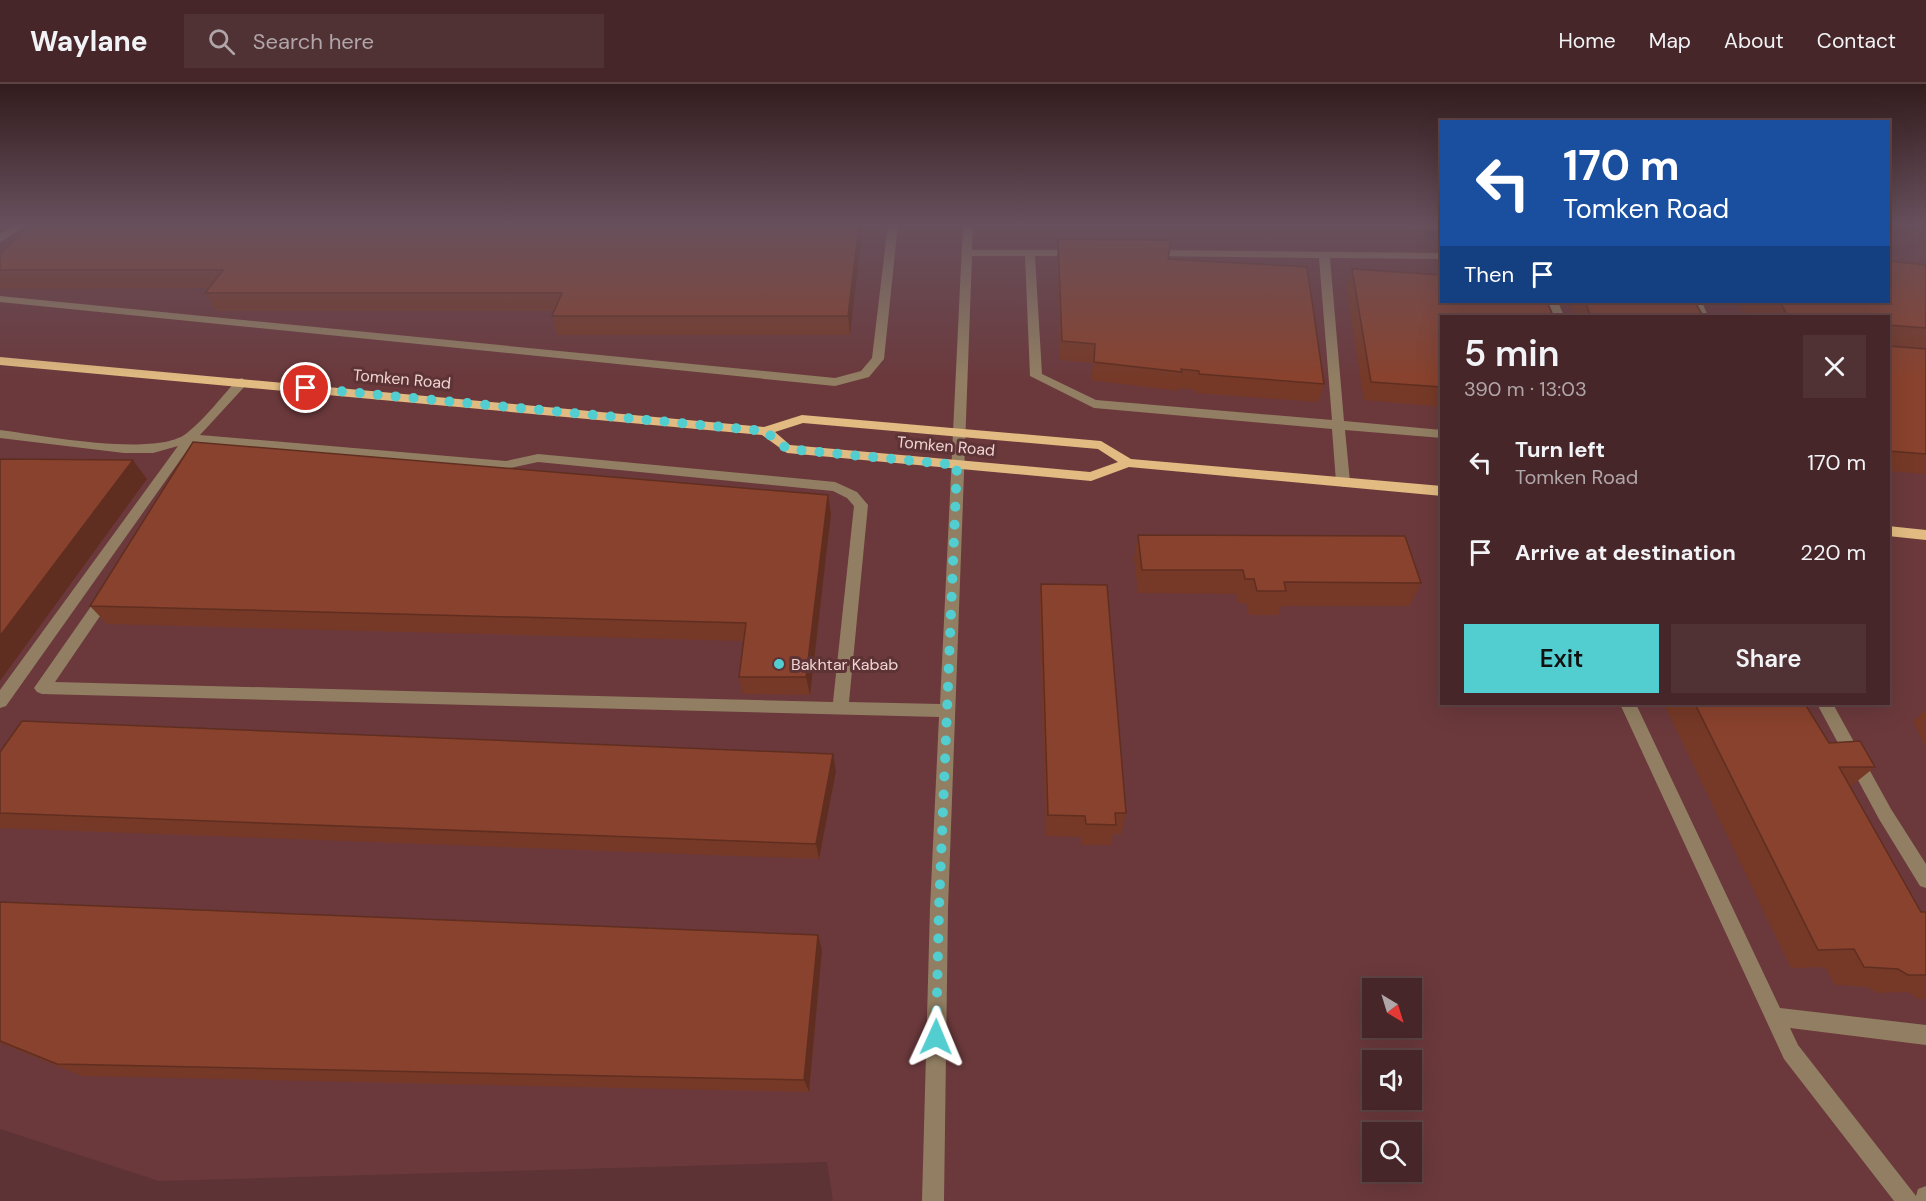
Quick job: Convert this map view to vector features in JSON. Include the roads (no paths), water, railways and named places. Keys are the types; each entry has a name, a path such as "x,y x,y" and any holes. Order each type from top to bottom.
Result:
{"main road":[{"name":"Tomken Road","path":"0,361 765,431 802,419 960,432 1101,445 1128,463"},
{"name":"Tomken Road","path":"765,431 787,449 1091,477 1128,463 1440,491"},
{"path":"1890,531 1926,535"}],"street":[{"path":"0,299 835,382 865,374 878,359 888,276"},
{"path":"933,1201 939,908 966,276"},
{"path":"1031,276 1036,376 1094,404 1440,434"},
{"path":"1326,276 1343,482"},
{"path":"0,702 190,438 242,382"},
{"path":"0,434 124,449 153,449 190,438 506,465 538,458 835,487 852,495 861,505 840,709"},
{"path":"202,458 216,439"},
{"path":"116,582 42,688 948,711"},
{"path":"1628,705 1791,1052 1908,1201"},
{"path":"1826,705 1885,814 1926,880"},
{"path":"1775,1017 1926,1035"},
{"path":"1924,1201 1926,1197"}],"place":[{"name":"Bakhtar Kabab","path":"779,664"}]}
